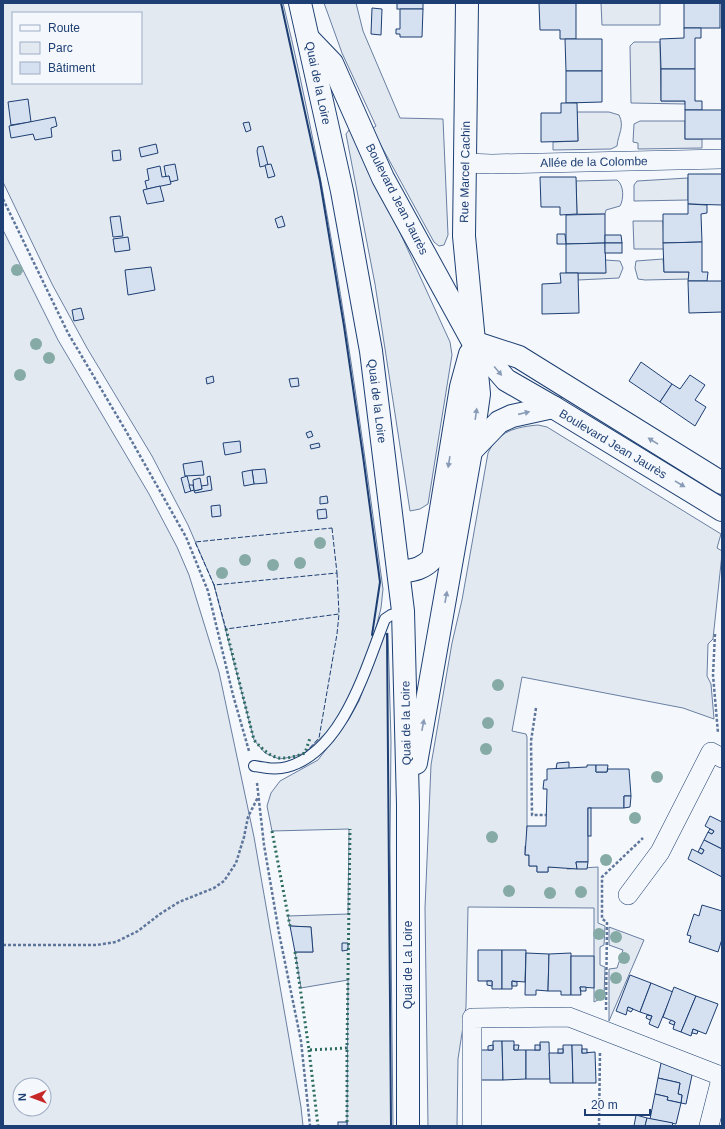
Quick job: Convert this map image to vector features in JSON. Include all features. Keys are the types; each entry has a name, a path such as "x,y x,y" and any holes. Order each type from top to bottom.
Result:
{"main road":[{"name":"Quai de la Loire","path":"300,3 342,191 371,351 404,611 408,805"},
{"name":"Rue Marcel Cachin","path":"408,805 430,690 471,451 479,394 464,236 467,3"},
{"name":"Boulevard Jean Jaurès","path":"308,38 332,63 383,178 474,342 506,380 722,510"},
{"name":"Boulevard Jean Jaurès","path":"474,342 518,357 722,483"},
{"path":"400,572 417,570 426,566 433,558 461,387 474,342"},
{"path":"471,451 500,422 512,416 553,407"},
{"name":"Quai de La Loire","path":"408,805 408,1126"}],"street":[{"name":"Allée de la Colombe","path":"465,163 492,164 722,159"},
{"path":"628,894 665,844 711,752 721,758"},
{"path":"472,1126 472,1018 569,1017 722,1076 709,1126"}],"lane":[{"path":"254,766 270,769 286,768 299,763 313,754 336,730 348,713 385,619 390,615 404,611"}],"path":[{"path":"3,199 68,333 130,437 186,537 208,591 233,695 254,766 279,933 301,1041 310,1126"},
{"path":"715,634 712,675 721,758"},
{"path":"536,708 531,741 532,815 546,815"},
{"path":"3,945 97,945 116,942 138,931 179,902 214,888 224,881 236,863 248,817 258,797"},
{"path":"599,1126 600,1044 607,1004 607,922 602,919 602,877 645,837 665,844"}],"green space":[{"path":"3,3 283,3 315,148 328,221 363,441 383,589 381,608 374,636 359,680 333,726 305,753 279,759 265,753 254,740 214,585 188,525 152,456 87,348 52,284 3,182"},
{"path":"324,3 356,3 363,31 400,118 443,119 448,235 444,245 439,246 434,242 372,129 376,126 342,53"},
{"path":"601,3 660,3 660,25 602,25"},
{"path":"634,42 660,42 661,101 685,101 685,104 631,103 630,46"},
{"path":"577,112 609,112 619,115 621,119 621,127 617,146 611,149 553,150 553,142 578,141"},
{"path":"640,121 685,121 685,139 702,139 702,148 638,149 638,143 633,142 634,124"},
{"path":"349,130 354,132 450,342 452,355 428,504 420,509 410,511 375,284 346,134"},
{"path":"688,178 688,200 634,201 634,185 637,181"},
{"path":"617,180 621,185 623,192 620,206 606,210 605,214 577,214 576,181"},
{"path":"633,221 663,221 664,249 634,249"},
{"path":"3,230 58,340 149,494 177,547 189,575 219,672 254,837 301,1107 303,1126 3,1126"},
{"path":"663,259 664,272 689,272 689,279 638,279 635,268 636,261"},
{"path":"605,260 620,261 623,268 619,278 578,280 578,273 605,273"},
{"path":"554,396 569,399 634,438 631,442"},
{"path":"538,425 547,427 721,534 717,548 722,551 722,554 713,639 708,644 707,676 711,684 714,719 683,708 522,677 512,731 526,734 527,737 527,846 525,846 525,855 529,855 529,866 537,866 537,872 548,872 548,867 567,867 567,869 598,867 598,923 605,926 604,945 600,947 600,965 605,967 604,997 594,1002 594,908 468,907 466,1007 458,1059 457,1126 428,1126 425,908 431,765 452,643 462,600 488,453 502,435 522,427"},
{"path":"637,439 720,492 717,497 633,444"},
{"path":"388,633 391,741 390,846 393,1126 347,1126 348,980 301,988 295,952 313,952 311,927 290,926 288,916 348,914 349,829 272,831 267,806 271,793 280,781 318,760 349,719 359,701 381,641 384,635"},
{"path":"609,927 644,940 609,1021 609,969 617,968 623,950 609,945"}],"building":[{"path":"397,3 423,3 423,9 397,9"},
{"path":"539,3 576,3 576,39 560,39 560,30 540,30"},
{"path":"684,3 720,3 720,28 684,28"},
{"path":"372,8 382,9 381,35 371,34"},
{"path":"400,9 423,9 422,37 400,37 400,34 396,34 396,29 400,29"},
{"path":"684,28 701,28 701,38 695,38 695,69 661,69 660,39 684,38"},
{"path":"565,39 602,39 602,71 566,71"},
{"path":"661,69 695,69 695,101 702,101 702,110 685,110 685,101 661,101"},
{"path":"566,71 602,71 602,102 566,103"},
{"path":"28,99 31,122 11,125 8,102"},
{"path":"561,103 577,103 578,141 541,142 541,113 561,113"},
{"path":"685,110 722,110 722,139 685,139"},
{"path":"55,117 57,126 51,128 52,137 35,140 33,134 11,138 9,126"},
{"path":"249,122 251,130 246,132 243,123"},
{"path":"156,144 158,153 141,157 139,148"},
{"path":"263,146 268,165 260,167 257,151 258,147"},
{"path":"120,150 121,160 113,161 112,151"},
{"path":"175,164 178,180 170,182 169,176 166,177 164,166"},
{"path":"271,164 275,176 268,178 265,165"},
{"path":"160,166 162,177 169,176 171,184 147,189 145,181 149,180 147,169"},
{"path":"688,174 722,174 722,205 688,204"},
{"path":"540,177 576,177 577,214 560,215 560,207 541,207"},
{"path":"160,186 164,201 147,204 143,190"},
{"path":"688,204 707,205 707,213 701,214 702,242 663,243 663,214 688,214"},
{"path":"605,214 605,243 566,244 566,215"},
{"path":"120,216 123,236 113,237 110,217"},
{"path":"282,216 285,226 278,228 275,219"},
{"path":"557,234 565,234 566,244 557,244"},
{"path":"605,235 621,235 622,243 605,243"},
{"path":"128,237 130,250 115,252 113,239"},
{"path":"702,242 702,272 708,272 707,281 688,281 689,272 664,272 663,243"},
{"path":"605,243 606,273 566,273 566,244"},
{"path":"605,243 622,243 622,253 605,253"},
{"path":"151,267 155,290 128,295 125,270"},
{"path":"560,273 578,273 579,313 542,314 542,284 561,283"},
{"path":"688,281 722,281 722,312 689,313"},
{"path":"81,308 84,319 74,321 72,310"},
{"path":"641,362 672,384 660,402 629,381"},
{"path":"690,375 705,385 695,400 706,407 695,426 660,402 672,384 680,389"},
{"path":"213,376 214,382 207,384 206,378"},
{"path":"298,378 299,386 291,387 289,379"},
{"path":"311,431 313,436 308,438 306,433"},
{"path":"240,441 241,452 225,455 223,443"},
{"path":"319,443 320,447 311,449 310,445"},
{"path":"202,461 204,475 185,476 183,464"},
{"path":"265,469 267,483 254,484 252,470"},
{"path":"252,470 254,484 244,486 242,472"},
{"path":"187,476 191,491 185,493 181,478"},
{"path":"210,476 212,490 195,493 194,491 202,489 201,486 208,485 207,477"},
{"path":"200,478 202,489 194,491 193,480"},
{"path":"189,485 193,485 194,490 191,491"},
{"path":"327,496 328,503 320,504 320,497"},
{"path":"220,505 221,516 212,517 211,506"},
{"path":"326,509 327,518 318,519 317,510"},
{"path":"569,762 569,769 556,769 557,763"},
{"path":"587,765 596,765 596,772 607,772 608,769 629,769 631,796 624,796 624,808 588,808 588,862 576,862 577,869 548,867 548,872 537,872 537,866 529,866 529,855 525,855 527,826 546,826 547,789 543,789 544,780 547,780 547,769 587,767"},
{"path":"596,765 608,765 607,772 596,772"},
{"path":"624,796 631,796 630,807 624,808"},
{"path":"588,808 591,808 591,836 588,836"},
{"path":"710,816 722,822 722,849 704,840 708,832 712,834 714,831 705,826"},
{"path":"710,829 714,831 712,834 708,832"},
{"path":"704,840 722,849 722,877 688,859 692,849 702,854 704,850 700,848"},
{"path":"700,848 704,850 702,854 698,852"},
{"path":"576,862 588,862 587,869 577,869"},
{"path":"702,905 722,911 722,939 718,952 689,942 691,936 687,935 694,914 699,916"},
{"path":"290,926 311,927 313,952 295,952"},
{"path":"342,943 348,943 348,950 342,951"},
{"path":"478,950 502,950 502,989 492,989 492,981 478,981"},
{"path":"502,950 526,950 525,982 512,981 512,989 502,989"},
{"path":"526,953 549,954 548,991 536,990 536,995 525,995"},
{"path":"571,953 571,995 561,995 561,991 548,991 549,954"},
{"path":"571,956 594,956 594,988 580,987 581,995 571,995"},
{"path":"630,975 651,983 640,1012 628,1007 626,1015 616,1011"},
{"path":"487,981 492,981 492,986 487,985"},
{"path":"512,981 517,982 517,986 512,986"},
{"path":"651,983 673,992 658,1028 649,1024 652,1016 640,1012"},
{"path":"580,987 586,987 586,991 581,991"},
{"path":"674,987 696,996 681,1032 673,1029 675,1022 663,1017"},
{"path":"696,996 718,1004 706,1034 693,1029 691,1036 681,1032"},
{"path":"628,1007 633,1009 631,1012 627,1010"},
{"path":"647,1015 652,1016 650,1020 646,1018"},
{"path":"671,1020 675,1022 674,1025 669,1023"},
{"path":"693,1029 698,1031 697,1034 692,1033"},
{"path":"493,1041 502,1041 503,1080 480,1080 479,1050 493,1050"},
{"path":"502,1041 514,1041 514,1050 526,1050 526,1079 503,1080"},
{"path":"540,1042 549,1042 550,1079 526,1079 526,1050 540,1050"},
{"path":"493,1045 493,1050 488,1050 488,1046"},
{"path":"514,1045 519,1045 518,1050 514,1050"},
{"path":"535,1045 540,1045 540,1050 535,1050"},
{"path":"563,1045 572,1045 573,1083 550,1083 549,1053 563,1053"},
{"path":"572,1045 582,1045 582,1053 595,1052 596,1083 573,1083"},
{"path":"558,1049 563,1049 563,1053 558,1053"},
{"path":"582,1049 587,1049 587,1053 582,1053"},
{"path":"661,1063 692,1075 686,1104 681,1103 682,1095 678,1094 680,1083 658,1078"},
{"path":"658,1078 680,1083 678,1094 682,1095 681,1103 667,1100 668,1097 655,1094"},
{"path":"655,1094 668,1097 667,1100 681,1103 676,1124 650,1119"},
{"path":"636,1115 647,1118 645,1126 634,1126"},
{"path":"647,1118 673,1123 672,1126 645,1126"},
{"path":"338,1122 347,1122 347,1126 338,1126"}],"hedge":[{"path":"226,629 254,740 260,747 271,755 289,758 305,753 310,738"},
{"path":"295,952 309,1050 347,1048 350,829"},
{"path":"272,831 290,926"},
{"path":"347,1048 347,1122"},
{"path":"309,1050 318,1126"}],"fence":[{"path":"332,528 337,573 214,585 195,542 332,528"},
{"path":"214,585 226,629 339,614 337,573"},
{"path":"305,753 319,738 337,634 339,614"}],"wall":[{"path":"281,3 320,181 344,326 363,456 380,582 372,635"},
{"path":"387,634 391,1126"}]}
